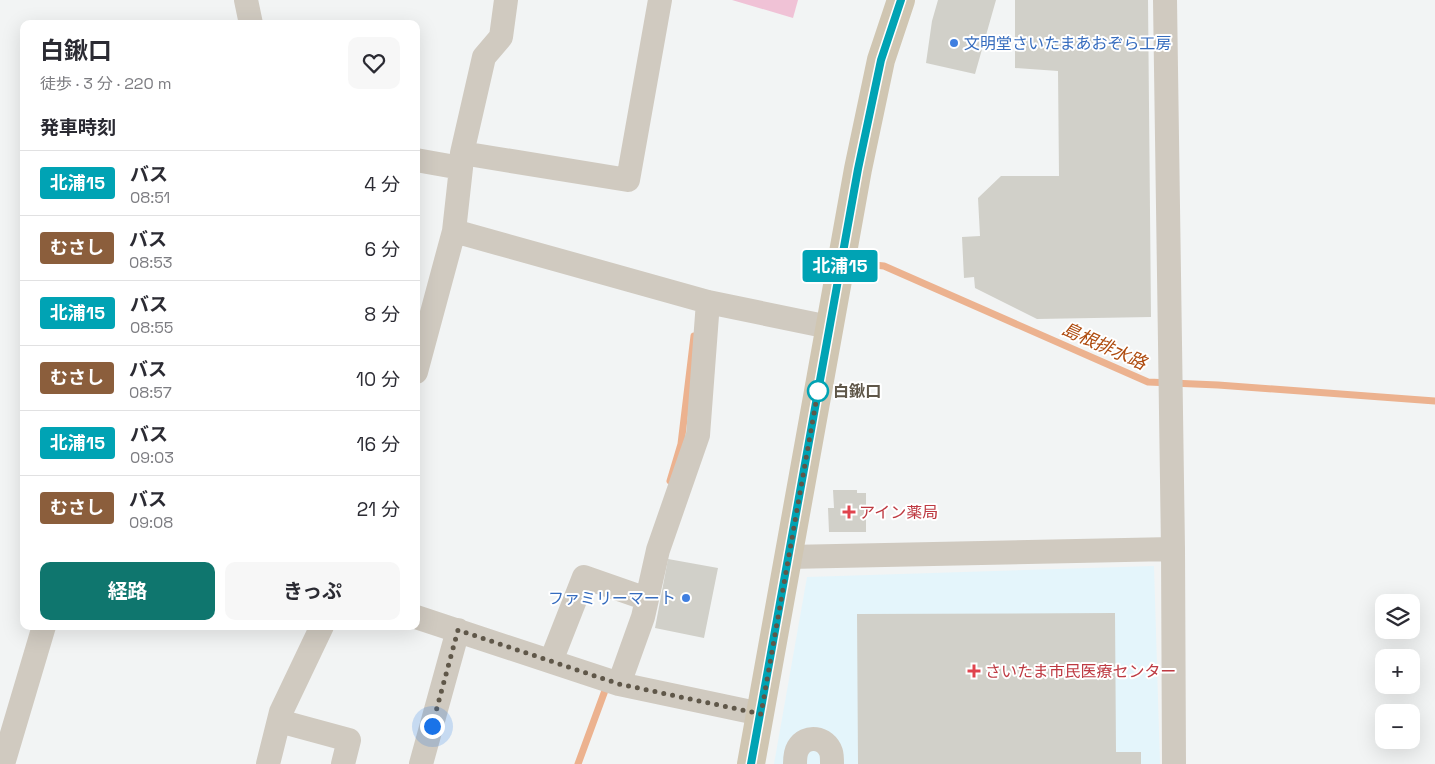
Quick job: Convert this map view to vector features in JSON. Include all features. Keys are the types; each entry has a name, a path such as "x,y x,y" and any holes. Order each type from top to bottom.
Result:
{"main road":[{"path":"751,764 858,169 879,69 901,0"}],"street":[{"path":"246,0 250,20"},
{"path":"420,357 454,231 462,160 484,56 501,37 506,0"},
{"path":"420,160 462,160 628,180 660,0"},
{"path":"1165,0 1173,549 1174,764"},
{"path":"454,231 708,302 829,327"},
{"path":"619,684 643,617 658,550 698,435 708,302"},
{"path":"788,557 1173,549"},
{"path":"551,661 584,577 647,599"},
{"path":"420,617 619,684 761,714"},
{"path":"3,764 43,630"},
{"path":"268,764 281,712 320,630"},
{"path":"421,764 458,630"},
{"path":"278,721 349,740 343,764"},
{"path":"795,764 799,747 807,740 814,739 825,743 830,749 832,764"}],"shaded area":[{"path":"732,0 798,0 793,18"},
{"name":"さいたま市民医療センター","path":"1154,566 1160,764 774,764 807,577"}],"building":[{"path":"938,0 996,0 975,74 926,63 932,21"},
{"path":"1015,0 1148,0 1151,317 1037,319 975,288 974,277 964,278 962,237 980,236 978,198 1001,176 1059,176 1058,71 1015,68"},
{"path":"833,490 857,490 857,493 866,493 866,532 829,532 828,508 834,508"},
{"name":"ファミリーマート","path":"668,559 718,568 704,638 655,628"},
{"path":"1115,613 1116,752 1141,752 1141,764 858,764 857,614"}],"waterway":[{"name":"島根排水路","path":"865,264 884,266 1148,382 1218,385 1435,401"},
{"path":"670,481 681,444 694,336"},
{"path":"578,764 607,685"}],"bus line":[{"name":"北浦15","path":"751,764 858,169 881,60 901,0"}],"place":[{"name":"文明堂さいたまあおぞら工房","path":"954,43"},
{"name":"白鍬口","path":"818,391"},
{"name":"アイン薬局","path":"849,512"},
{"name":"ファミリーマート","path":"686,598"},
{"name":"さいたま市民医療センター","path":"974,671"}],"route":[{"path":"432,726 458,630 619,684 761,714 819,385 818,391"}]}
